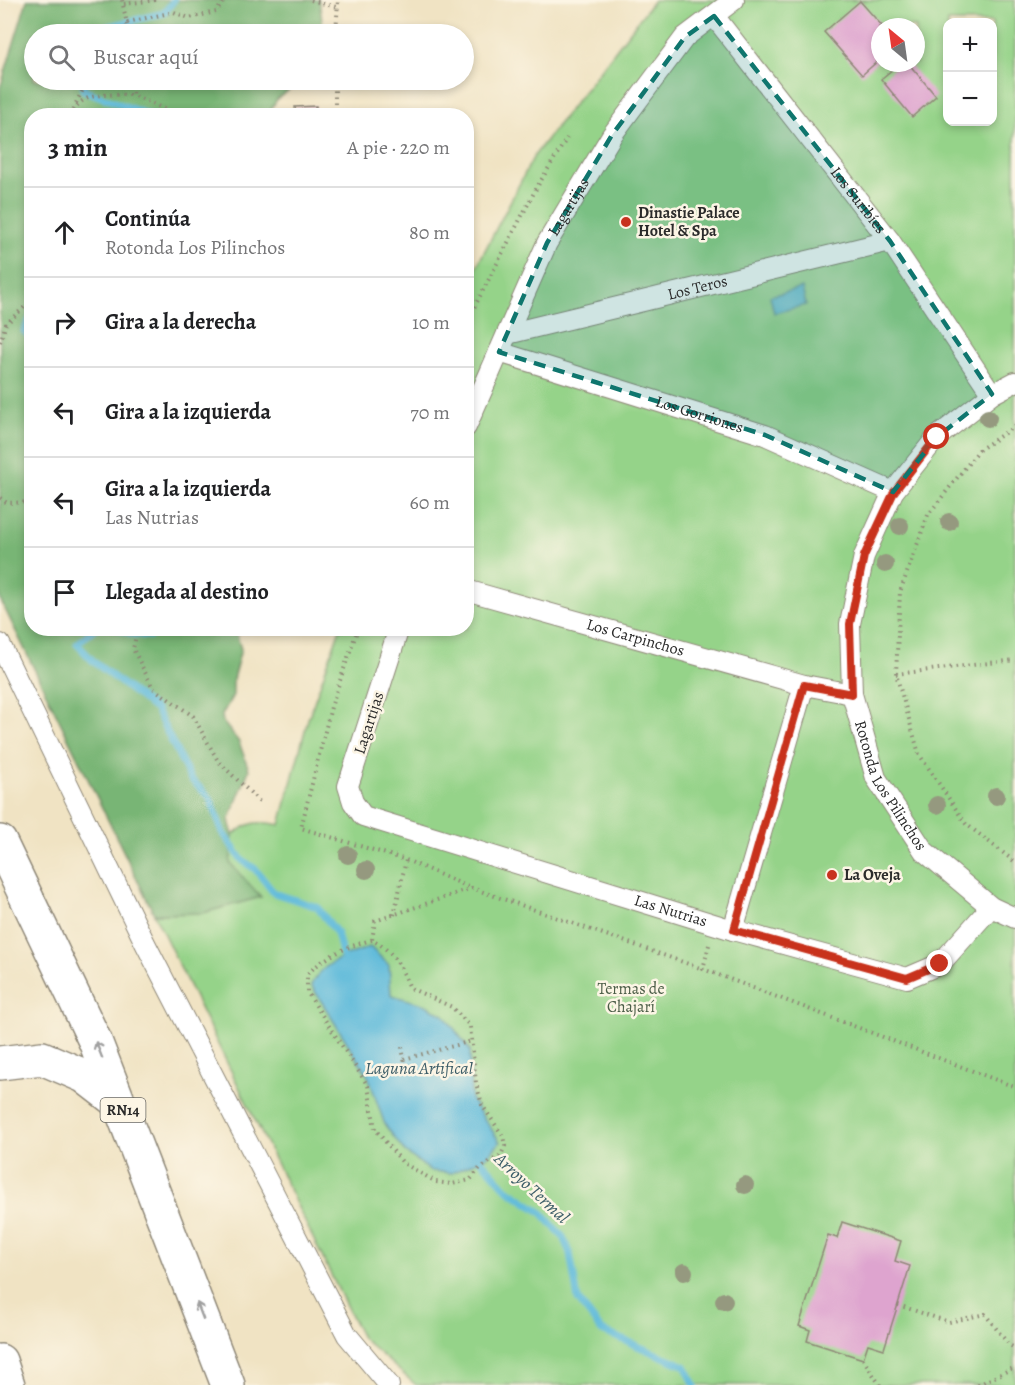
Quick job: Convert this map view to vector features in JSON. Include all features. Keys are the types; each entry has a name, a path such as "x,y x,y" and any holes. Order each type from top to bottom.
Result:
{"highway":[{"name":"RN14","path":"0,842 91,1031 228,1385"},
{"path":"0,1063 42,1058 84,1076 121,1104"},
{"path":"212,1342 238,1385"},
{"path":"0,1360 8,1385"}],"street":[{"name":"Lagartijas","path":"474,409 547,243 612,135 685,37 734,0"},
{"name":"Los Suribíes","path":"714,16 890,242 992,393"},
{"name":"Los Teros","path":"503,343 890,242"},
{"name":"Los Gorriones","path":"503,343 765,435 894,492"},
{"name":"Rotonda Los Pilinchos","path":"1015,382 992,393 937,437 894,492 864,556 850,624 852,694 876,778 924,851 991,907 1015,918"},
{"name":"Los Carpinchos","path":"474,592 804,685 852,694"},
{"name":"Lagartijas","path":"363,816 353,802 348,786 396,636"},
{"path":"0,644 145,943 347,1335 389,1385"},
{"path":"734,930 804,685"},
{"name":"Las Nutrias","path":"363,816 734,930 907,978 940,964 991,907"}],"path":[{"path":"155,0 123,2 128,22 174,12 189,18 216,12 225,0"},
{"path":"310,0 336,7"},
{"path":"336,24 338,0"},
{"path":"74,106 83,90"},
{"path":"133,90 133,94"},
{"path":"335,90 335,108"},
{"path":"74,106 87,96 133,94 163,108"},
{"path":"474,308 537,187 567,138"},
{"path":"0,342 6,324 24,307"},
{"path":"1015,426 979,450 928,515 900,592 896,674 919,754 966,824 1015,862"},
{"path":"0,498 7,503 24,502"},
{"path":"136,636 133,649 153,688 193,716 218,761 260,802"},
{"path":"896,674 1015,660"},
{"path":"394,915 406,860"},
{"path":"372,940 375,921 471,888 703,969 1015,1087"},
{"path":"703,969 714,924"},
{"path":"372,940 390,951 398,960 410,988 452,1007 470,1026 472,1041 482,1105 503,1136 505,1146 501,1155 480,1168 470,1180 452,1184 436,1182 404,1163 375,1130 368,1086 307,992 307,974 337,952 353,944 372,940"},
{"path":"402,1047 404,1059 472,1041"},
{"path":"898,1305 949,1322 985,1314 1009,1345 1015,1348"},
{"path":"863,1359 880,1385"},
{"path":"978,1385 1015,1367"}],"highlighted area":[{"path":"714,16 890,241 992,394 937,437 893,492 765,435 499,352 547,243 612,135 685,37"}],"green space":[{"path":"27,0 319,0 323,24 24,24 24,90 289,90 277,99 272,108 24,108 24,636 237,636 241,649 233,679 233,695 222,715 223,722 239,742 249,770 229,820 233,835 230,863 261,897 203,913 154,914 0,599 0,88"},
{"name":"Termas de Chajarí","path":"654,0 1015,0 1015,1385 416,1385 362,1338 154,914 203,913 260,896 230,864 233,835 255,823 280,825 308,719 338,636 474,636 474,272 534,156"}],"water":[{"path":"802,288 806,305 774,313 770,296"},
{"name":"Laguna Artifical","path":"370,947 389,965 391,995 426,1005 444,1015 470,1050 471,1099 500,1142 488,1156 452,1173 431,1171 405,1152 385,1125 368,1076 311,985 322,970 329,965 345,956"}],"building":[{"path":"860,1 875,18 871,18 871,67 862,75 824,32"},
{"path":"889,72 916,72 936,96 912,117 881,79"},
{"path":"316,106 316,108 295,108"},
{"path":"842,1222 901,1241 895,1261 910,1266 884,1349 868,1344 863,1359 807,1341 810,1330 799,1326 828,1235 837,1238"}],"waterway":[{"name":"Arroyo Termal","path":"119,24 164,13 174,0"},
{"name":"Arroyo Termal","path":"83,90 130,108"},
{"name":"Arroyo Termal","path":"86,636 77,644 94,662 156,710 190,778 210,798 223,833 242,860 255,869 274,893 317,907 337,933 343,957"},
{"name":"Arroyo Termal","path":"481,1160 507,1189 541,1212 563,1237 570,1253 578,1300 602,1331 685,1366 695,1385"}],"place":[{"name":"Dinastie Palace Hotel & Spa","path":"626,222"},
{"name":"La Oveja","path":"832,875"}],"route":[{"path":"937,437 894,492 864,556 850,624 852,694 804,685 734,930 907,978 940,964"}]}
